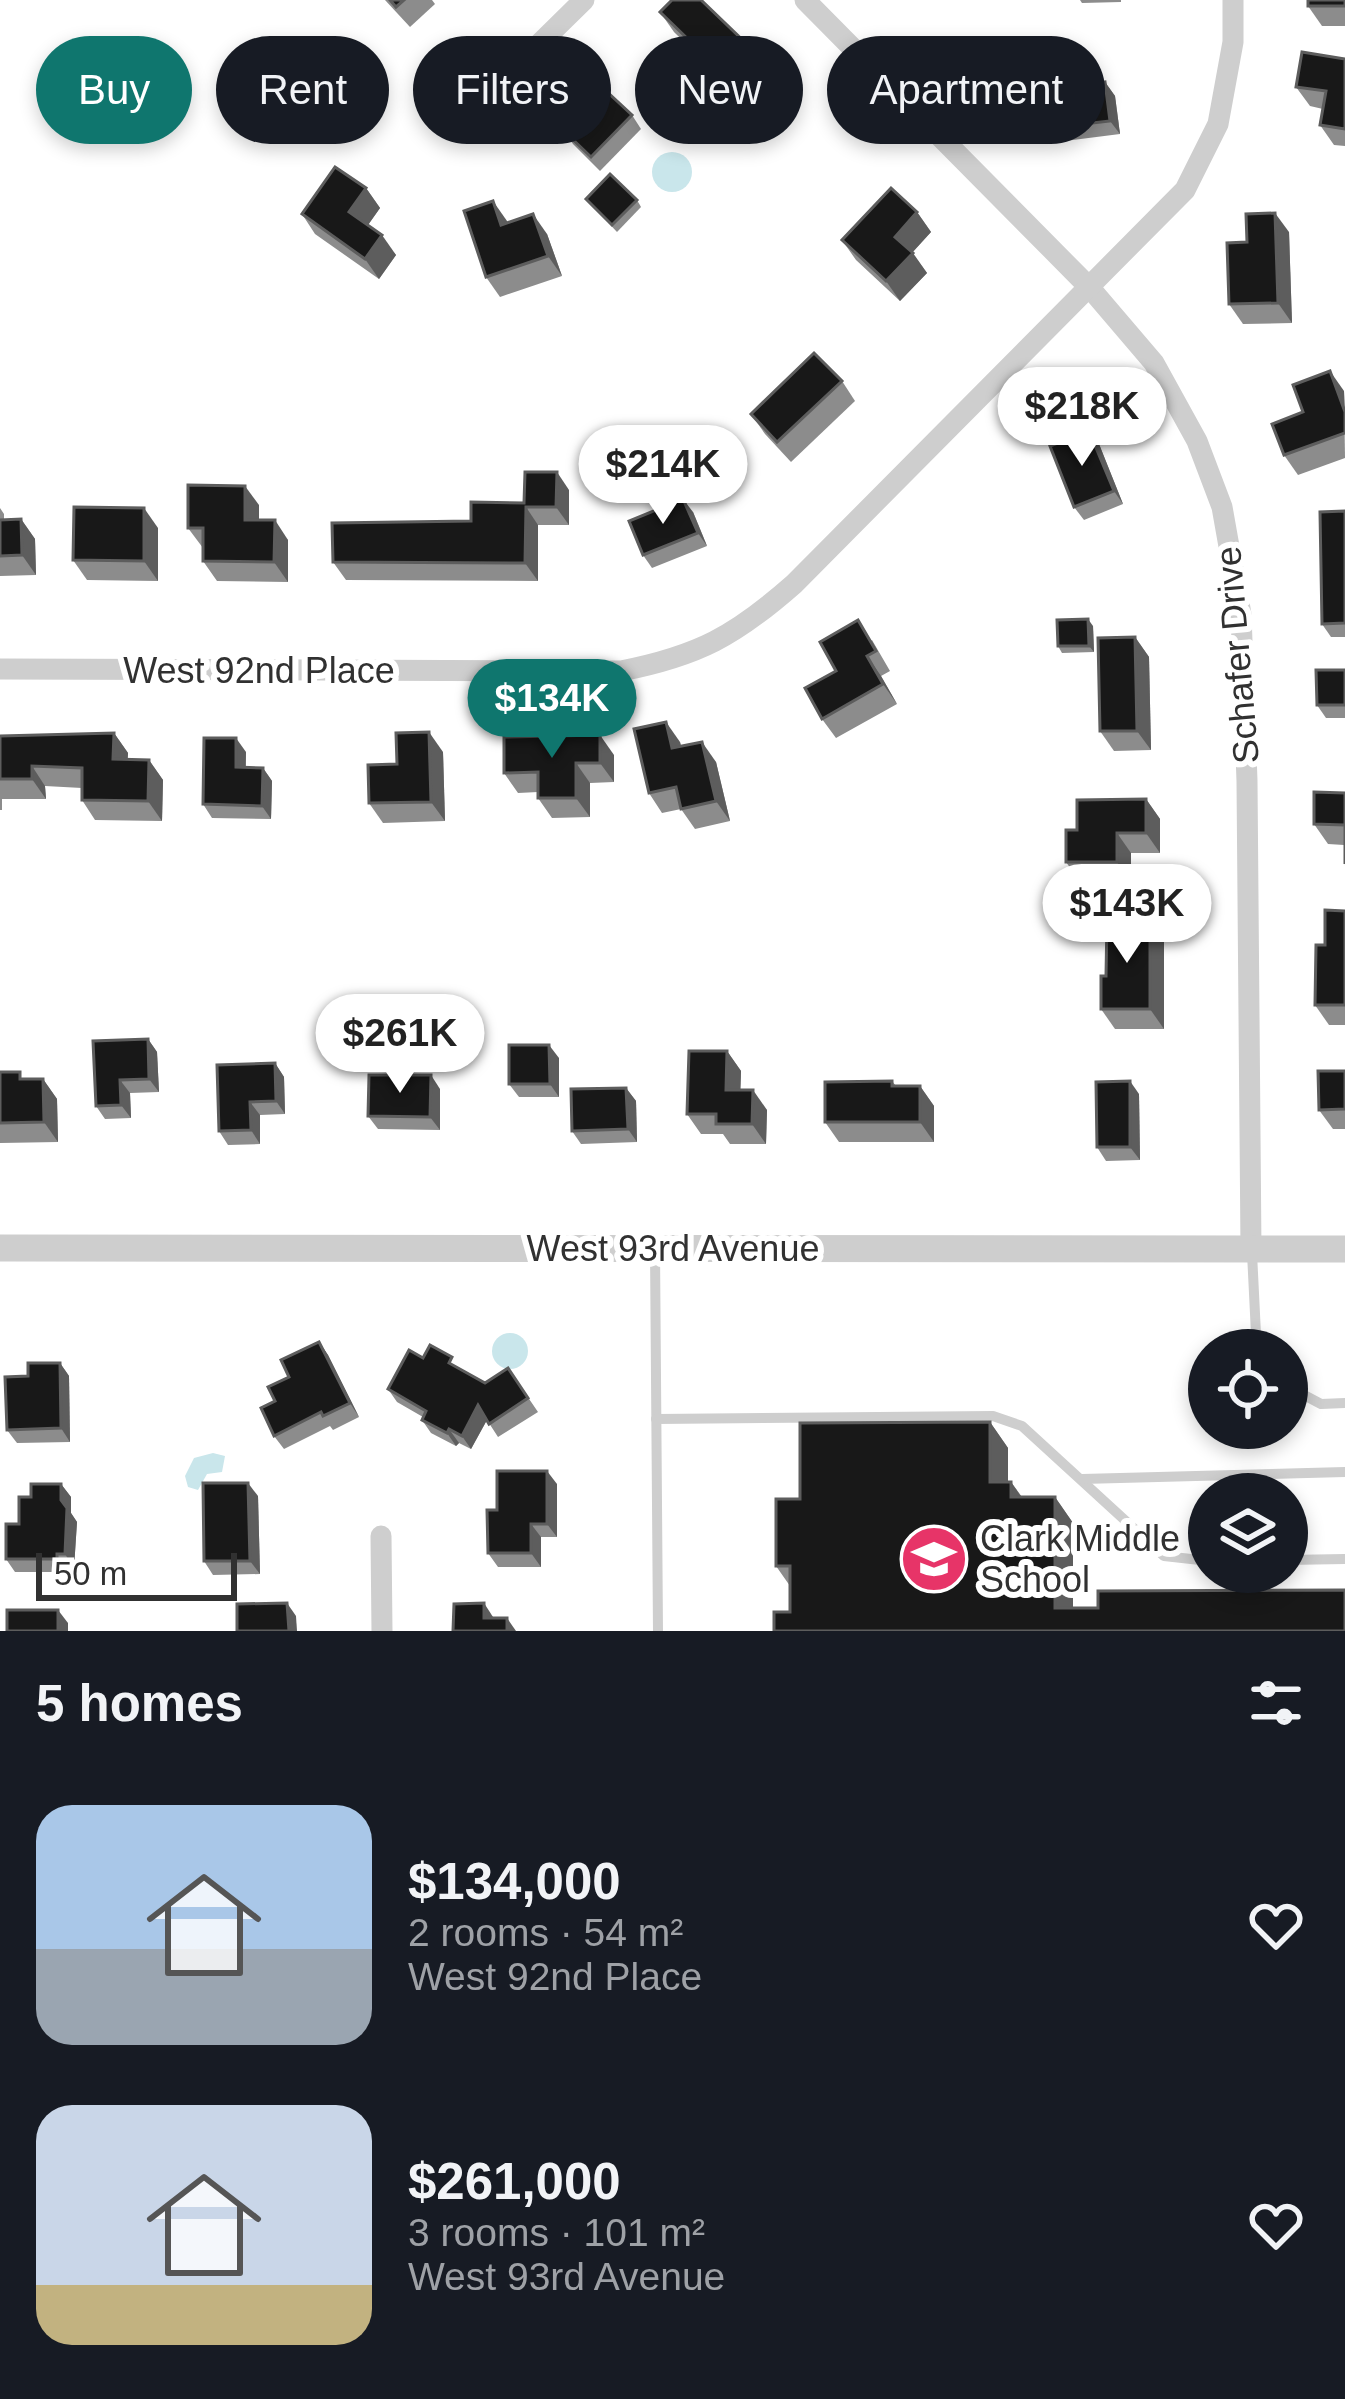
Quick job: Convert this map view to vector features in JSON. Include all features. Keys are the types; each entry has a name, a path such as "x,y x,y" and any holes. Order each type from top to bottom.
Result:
{"street":[{"path":"547,36 584,0"},
{"name":"Schafer Drive","path":"806,0 1090,287 1154,362 1197,441 1222,507 1241,614 1251,1250"},
{"name":"West 92nd Place","path":"0,669 621,671 695,652 749,624 1185,190 1218,124 1233,42 1233,0"},
{"name":"West 93rd Avenue","path":"0,1248 1345,1250"},
{"path":"381,1536 382,1631"}],"lane":[{"path":"656,1247 658,1631"},
{"path":"1251,1250 1256,1329"},
{"path":"1308,1397 1321,1404 1345,1403"},
{"path":"656,1419 993,1416 1022,1426 1164,1556 1188,1559"},
{"path":"1082,1479 1345,1472"},
{"path":"1308,1560 1345,1559"}],"water":[{"path":"672,152 686,158 692,172 686,186 672,192 658,186 652,172 658,158"},
{"path":"510,1333 523,1338 528,1351 523,1364 510,1369 497,1364 492,1351 497,1338"},
{"path":"213,1453 225,1456 222,1472 207,1474 198,1490 188,1487 185,1476 194,1458"}],"building":[{"path":"672,0 701,0 738,36 685,36 660,12"},
{"path":"1308,0 1345,0 1345,6 1308,6"},
{"path":"1302,52 1345,59 1345,129 1320,125 1326,91 1296,87"},
{"path":"1105,82 1110,121 1105,122"},
{"path":"611,96 632,115 611,137"},
{"path":"578,144 604,144 591,157"},
{"path":"335,167 366,188 349,212 382,235 365,259 302,214"},
{"path":"610,174 637,200 612,225 586,199"},
{"path":"891,188 917,212 895,237 913,253 886,281 842,240"},
{"path":"493,201 501,225 533,214 548,256 486,277 464,211"},
{"path":"1275,213 1278,303 1229,304 1227,243 1247,242 1246,214"},
{"path":"814,353 842,381 777,442 751,414"},
{"path":"1330,371 1345,412 1345,433 1284,455 1272,424 1303,412 1293,385"},
{"path":"1089,431 1114,491 1074,507 1050,446"},
{"path":"525,472 557,472 556,507 526,507 525,563 333,562 332,523 471,521 471,502 524,503"},
{"path":"188,485 245,486 245,520 275,520 274,562 203,561 203,528 188,528"},
{"path":"683,499 698,533 643,555 629,521"},
{"path":"74,507 144,508 144,561 73,560"},
{"path":"1345,511 1345,623 1322,624 1320,512"},
{"path":"21,519 22,555 0,556 0,520"},
{"path":"1088,619 1089,646 1058,646 1057,620"},
{"path":"858,620 876,651 867,656 883,684 822,719 805,688 836,671 820,642"},
{"path":"1135,637 1137,731 1100,731 1098,638"},
{"path":"1316,670 1345,670 1345,705 1317,705"},
{"path":"666,722 672,748 702,742 716,801 681,809 676,787 649,793 634,729"},
{"path":"429,732 431,802 369,803 368,765 397,764 396,733"},
{"path":"114,733 113,759 149,760 148,801 82,800 82,768 32,766 32,779 0,779 0,736"},
{"path":"600,735 600,763 576,763 576,798 538,798 538,772 504,773 504,737"},
{"path":"204,738 236,738 236,767 263,768 262,806 203,804"},
{"path":"1314,792 1345,793 1345,825 1314,824"},
{"path":"1146,799 1146,833 1117,833 1117,862 1066,862 1066,830 1077,830 1077,800"},
{"path":"1325,910 1345,911 1345,1005 1315,1005 1316,945 1325,945"},
{"path":"1107,920 1150,921 1150,1009 1101,1009"},
{"path":"148,1039 149,1079 120,1080 121,1105 96,1106 93,1041"},
{"path":"509,1045 549,1045 550,1084 509,1084"},
{"path":"689,1051 727,1051 726,1090 753,1090 752,1124 716,1124 716,1114 687,1114"},
{"path":"275,1063 276,1101 250,1102 251,1130 219,1131 217,1065"},
{"path":"1318,1071 1345,1071 1345,1109 1319,1110"},
{"path":"0,1072 20,1072 20,1079 43,1079 44,1122 0,1123"},
{"path":"369,1075 431,1075 430,1117 368,1116"},
{"path":"892,1081 892,1086 920,1086 920,1122 825,1122 825,1082"},
{"path":"1130,1081 1130,1147 1097,1147 1096,1082"},
{"path":"626,1088 628,1129 572,1131 571,1089"},
{"path":"319,1342 350,1403 274,1436 261,1408 275,1401 268,1387 289,1377 281,1360"},
{"path":"430,1345 452,1357 449,1363 485,1383 508,1368 528,1398 489,1424 478,1405 462,1436 422,1420 426,1411 388,1389 409,1350 423,1358"},
{"path":"28,1363 60,1363 61,1428 7,1430 5,1377 28,1376"},
{"name":"Clark Middle School","path":"990,1422 990,1482 1011,1482 1011,1497 1055,1497 1055,1608 1098,1608 1098,1591 1345,1590 1345,1631 774,1631 774,1612 790,1612 790,1566 776,1566 776,1499 800,1499 800,1423"},
{"path":"497,1471 547,1471 547,1524 531,1524 531,1553 488,1553 487,1510 497,1510"},
{"path":"203,1483 248,1483 250,1561 204,1561"},
{"path":"31,1484 61,1484 61,1500 67,1508 65,1554 57,1554 57,1559 6,1559 6,1524 19,1524 19,1497 31,1497"},
{"path":"287,1603 289,1631 237,1631 237,1604"},
{"path":"484,1603 484,1618 507,1618 507,1631 453,1631 454,1604"},
{"path":"7,1610 58,1610 58,1631 7,1631"}],"place":[{"name":"Clark Middle School","path":"934,1559"}]}
